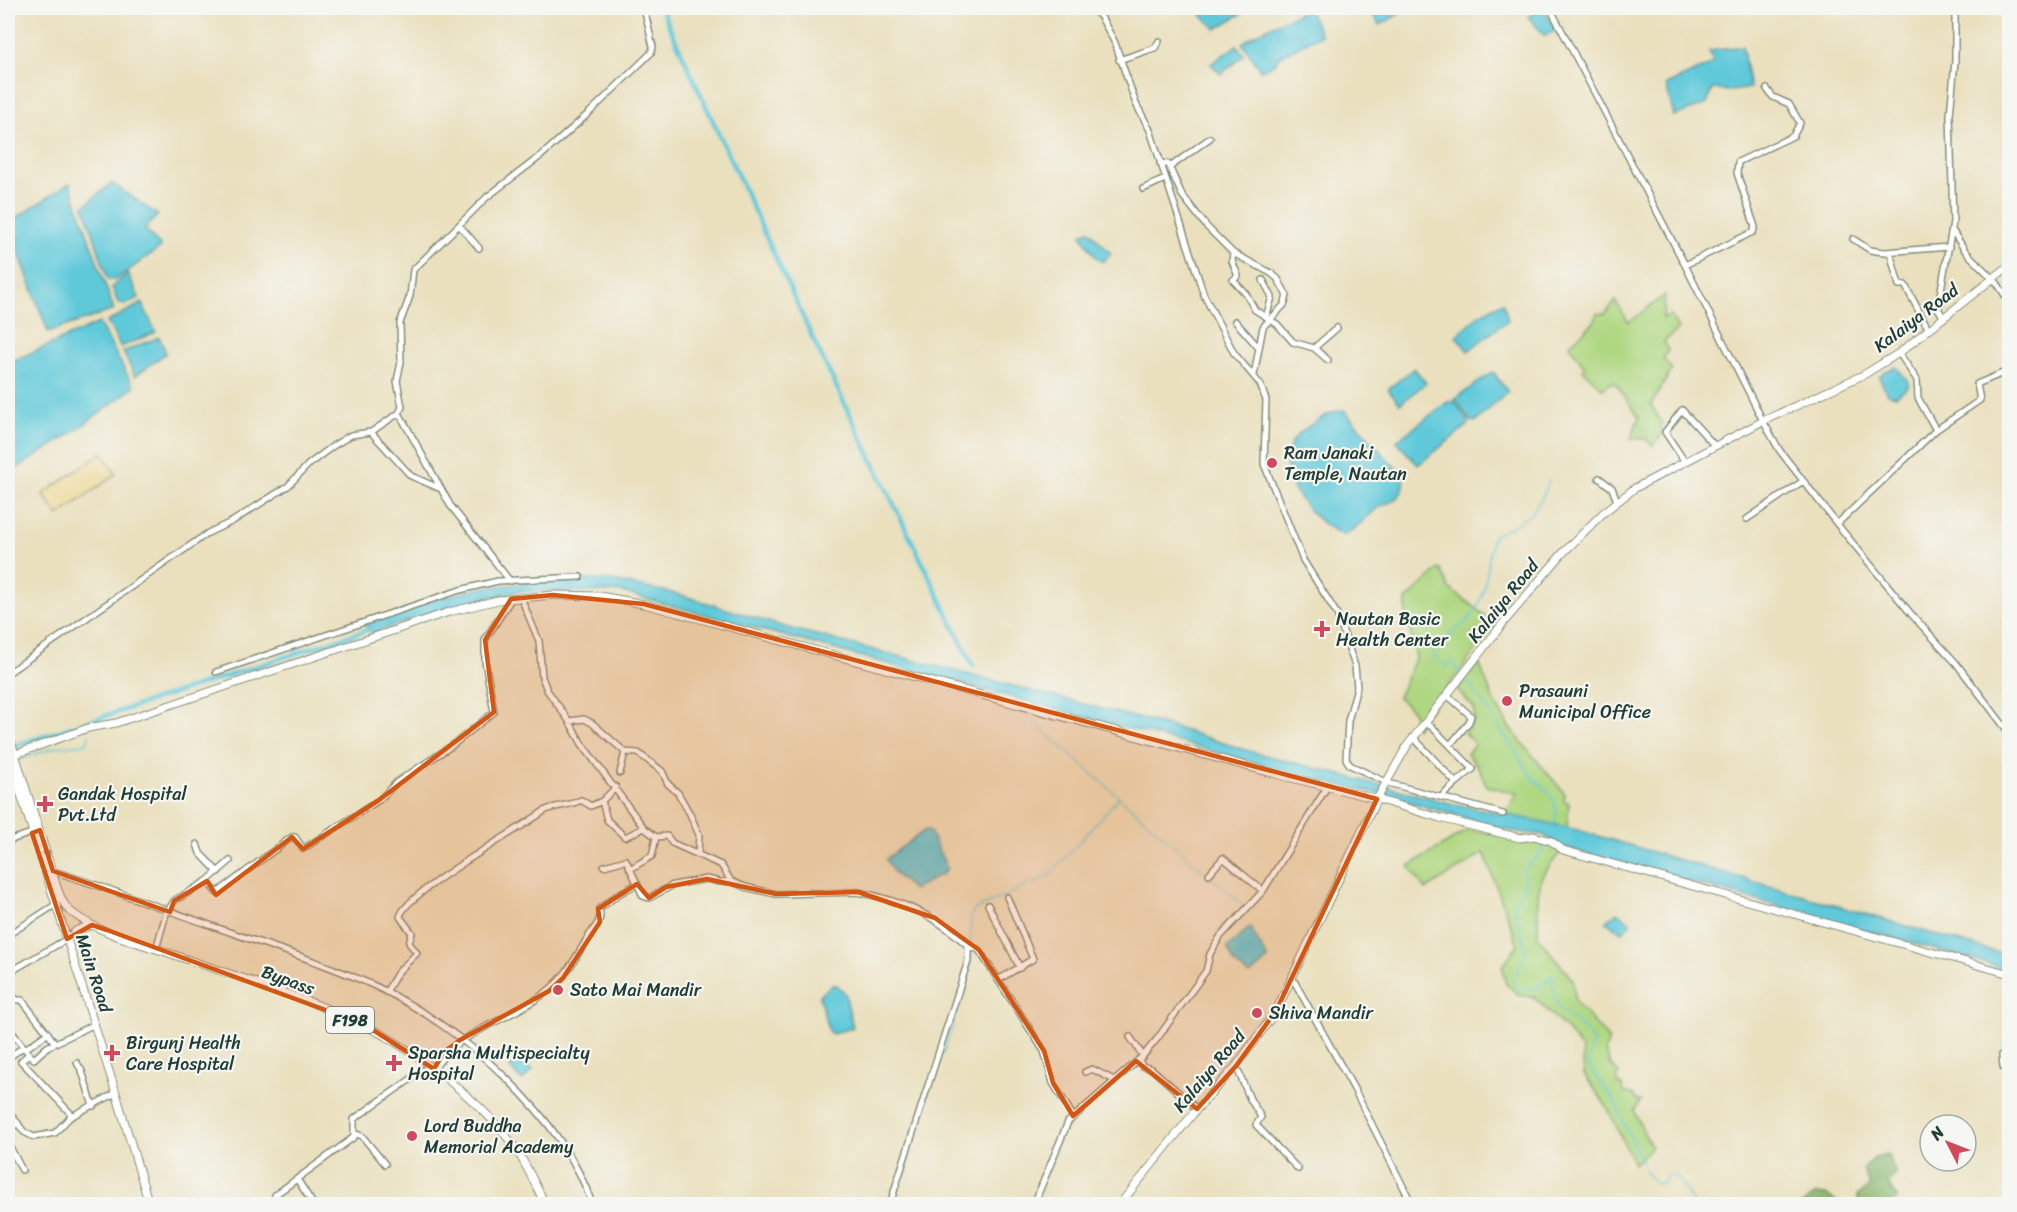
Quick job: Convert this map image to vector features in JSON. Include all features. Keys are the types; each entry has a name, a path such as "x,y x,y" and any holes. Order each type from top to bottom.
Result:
{"main road":[{"name":"Kalaiya Road","path":"1120,1204 1197,1109 1236,1066 1276,1011 1293,979 1331,891 1379,797 1413,737 1534,585 1617,501 1715,446 1763,421 1843,385 1899,354 2010,265"},
{"path":"10,755 88,728 116,723 417,622 511,599 553,595 600,596 644,604 1328,787 1379,797 1520,838 1534,836 1551,841 1563,850 2010,974"},
{"name":"Main Road","path":"8,732 11,743 10,755 56,884"},
{"name":"Main Road","path":"36,832 55,905 95,1024 148,1204"},
{"name":"Bypass","path":"56,884 68,909 92,925 331,1012 373,1030 431,1068 512,1143 545,1204"},
{"path":"67,939 77,930 92,925"}],"street":[{"path":"8,673 208,533 233,522 288,486 309,464 333,446 351,435 371,432 399,413 402,407 397,381 401,362 400,322 410,296 413,270 487,198 542,155 651,53 654,46 644,8"},
{"path":"1091,8 1101,17 1115,43 1136,104 1150,130 1204,296 1234,353 1260,384 1267,408 1263,441 1264,464 1303,560 1337,614 1355,666 1357,687 1348,721 1346,759 1350,765 1388,783 1503,814"},
{"path":"1550,8 1780,452 1912,615 1956,663 2010,734"},
{"path":"1944,318 1939,310 1939,301 1952,230 1950,115 1955,61 1955,8"},
{"path":"1119,60 1155,48 1159,41"},
{"path":"1685,265 1753,232 1755,227 1737,173 1738,162 1793,136 1800,123 1789,104 1773,97 1767,89"},
{"path":"1170,167 1210,138"},
{"path":"1160,163 1170,167 1192,208 1233,253 1278,279 1287,301 1263,327 1254,375"},
{"path":"1143,189 1165,179"},
{"path":"459,225 479,248"},
{"path":"1952,230 1966,252 1992,279 2010,303"},
{"path":"1853,239 1870,250 1890,252 1949,247"},
{"path":"1890,252 1899,285 1905,285 1929,330"},
{"path":"1233,253 1232,261 1238,276 1233,280 1246,294 1254,310 1282,329 1293,342 1314,348 1328,360"},
{"path":"1263,280 1272,297 1268,319"},
{"path":"1235,321 1259,348"},
{"path":"1314,348 1337,328"},
{"path":"1899,354 1917,381 1918,398 1936,430"},
{"path":"1837,524 1936,430 1980,400 1977,384 2010,370"},
{"path":"1685,462 1665,432 1682,410 1715,446"},
{"path":"399,413 439,488 510,581"},
{"path":"371,432 411,476 439,488"},
{"path":"1599,478 1612,488 1617,501"},
{"path":"1747,519 1803,481"},
{"path":"216,672 460,590 532,578 580,578"},
{"path":"521,598 539,640 542,677 547,690 582,744 644,828 656,837 667,836 672,843 721,864 731,881"},
{"path":"207,881 217,893 292,837 295,837 303,849 379,800 397,782 453,745 494,712 485,661 485,640 511,599"},
{"path":"1447,695 1471,716 1469,722 1450,745"},
{"path":"569,721 584,719 592,723 625,752 634,751 662,771 668,784 678,793 699,835 698,854"},
{"path":"1425,723 1473,769 1441,797"},
{"path":"1413,737 1456,783"},
{"path":"620,773 625,752"},
{"path":"1034,1204 1058,1141 1073,1116 1141,1057 1206,971 1210,954 1220,937 1263,891 1328,787"},
{"path":"386,992 398,972 417,953 409,943 412,933 400,917 407,905 453,870 544,811 558,804 570,805 581,800 591,806 602,801 616,788"},
{"path":"602,801 607,819 625,837 644,828"},
{"path":"8,840 36,832"},
{"path":"630,869 652,856 656,837"},
{"path":"197,844 200,853 218,872"},
{"path":"1209,874 1223,858 1263,891"},
{"path":"604,866 626,860 643,896 649,898 673,885 707,879 720,882 731,881 776,894 858,892 935,918 971,946 998,980 1044,1051 1053,1083 1073,1116"},
{"path":"156,949 168,911 174,901 207,881 230,861"},
{"path":"52,872 112,889 298,956 386,992 460,1040 536,1111 570,1157 592,1204"},
{"path":"356,1134 354,1119 431,1068 444,1052 460,1040 498,1022 549,991 571,967 600,922 598,909 620,892 637,884"},
{"path":"998,980 1033,959 1007,897"},
{"path":"8,935 55,905"},
{"path":"988,905 1020,968"},
{"path":"8,973 67,939"},
{"path":"890,1204 927,1097 971,946"},
{"path":"1293,979 1354,1089 1413,1204"},
{"path":"8,992 17,1000 22,1000 55,1043"},
{"path":"8,1028 34,1059 45,1048 95,1024"},
{"path":"8,1058 26,1050 48,1034"},
{"path":"1130,1037 1141,1057 1142,1066 1152,1069 1197,1109"},
{"path":"2010,1046 2002,1055 2003,1067 2010,1076"},
{"path":"26,1050 21,1061 73,1116"},
{"path":"77,1063 82,1071 93,1106"},
{"path":"1236,1066 1250,1099 1261,1117 1256,1125 1298,1169"},
{"path":"1085,1072 1092,1070 1114,1080"},
{"path":"8,1110 24,1132 34,1137 55,1133 73,1116 116,1093"},
{"path":"8,1130 18,1123"},
{"path":"356,1134 362,1137 385,1164"},
{"path":"274,1204 275,1195 356,1134"},
{"path":"8,1143 22,1170"},
{"path":"297,1179 313,1204"}],"highlighted area":[{"path":"553,595 644,604 1377,799 1276,1011 1236,1066 1197,1109 1136,1061 1073,1116 1053,1083 1044,1051 979,950 935,918 858,892 776,894 707,879 666,887 649,898 637,884 620,893 598,909 600,922 563,978 549,991 460,1040 444,1052 434,1069 373,1030 331,1012 107,930 92,925 67,939 32,833 40,830 53,871 170,912 174,901 207,881 216,895 292,837 303,849 379,800 494,712 485,640 511,599"}],"green space":[{"path":"1665,295 1663,319 1671,315 1678,329 1664,342 1668,351 1663,359 1672,369 1651,405 1661,421 1662,435 1653,446 1646,439 1631,439 1639,417 1616,384 1612,382 1603,389 1583,370 1585,367 1569,345 1595,321 1597,313 1605,314 1615,301 1629,322"},
{"path":"1440,568 1449,588 1496,624 1416,728 1413,711 1398,697 1416,657 1406,613 1406,600"},
{"path":"1479,663 1493,699 1509,727 1565,794 1564,801 1569,803 1567,827 1503,816 1518,794 1487,786 1477,765 1467,754 1475,744 1464,733 1474,721 1474,708 1457,690"},
{"path":"1468,830 1538,839 1564,852 1559,854 1542,876 1538,894 1538,937 1573,980 1575,1001 1609,1040 1605,1051 1611,1066 1619,1073 1616,1083 1622,1086 1625,1093 1633,1094 1637,1101 1641,1101 1634,1111 1651,1147 1634,1164 1607,1107 1584,1074 1582,1049 1566,1029 1534,997 1519,995 1506,984 1502,966 1518,945 1484,853 1425,890 1409,866"},
{"path":"1888,1155 1896,1174 1887,1183 1898,1198 1891,1204 1860,1204 1857,1195 1870,1187 1863,1169 1876,1157"},
{"path":"1815,1194 1827,1195 1840,1204 1802,1204"}],"sand":[{"path":"102,453 116,474 58,516 43,494"}],"water":[{"path":"1198,8 1251,8 1216,29 1202,16"},
{"path":"1368,8 1409,8 1380,25"},
{"path":"1308,9 1321,35 1278,57 1276,63 1261,71 1242,43"},
{"path":"1541,9 1544,10 1556,30 1545,36 1528,17"},
{"path":"1237,45 1244,55 1221,74 1211,64"},
{"path":"1742,46 1750,88 1731,91 1712,89 1707,104 1674,116 1666,85 1710,65 1713,61 1709,51"},
{"path":"70,183 114,310 48,332 8,223"},
{"path":"112,183 158,215 145,229 161,247 115,280 108,280 84,206"},
{"path":"1089,230 1111,254 1102,262 1094,255 1081,235"},
{"path":"128,273 139,298 125,305 118,303 112,287"},
{"path":"1503,302 1508,320 1468,351 1456,336 1479,315"},
{"path":"142,303 156,332 121,347 107,322"},
{"path":"99,323 134,387 74,432 8,474 8,363"},
{"path":"159,337 166,353 135,376 123,352"},
{"path":"1896,367 1909,382 1908,387 1896,396 1887,394 1879,377"},
{"path":"1414,368 1426,383 1400,404 1388,389"},
{"path":"1493,372 1508,392 1475,422 1471,421 1455,399"},
{"path":"1449,401 1454,401 1469,422 1418,465 1396,441"},
{"path":"1344,410 1402,475 1404,484 1403,491 1397,498 1377,509 1344,535 1322,522 1302,502 1289,477 1287,465 1289,447 1300,433 1326,415"},
{"path":"575,579 613,581 678,594 785,627 1173,727 1249,751 1446,802 1567,827 2009,956 2009,970 1563,847 1543,835 1511,831 1385,795 1331,783 621,592 519,591 463,603 371,633 365,624 439,598 484,587"},
{"path":"925,830 929,830 947,868 944,873 913,890 894,873 886,859"},
{"path":"1617,912 1631,923 1623,932 1606,922"},
{"path":"1250,927 1268,959 1250,975 1235,964 1227,948"},
{"path":"832,985 837,985 845,993 853,1027 833,1034 829,1032 819,996"},
{"path":"521,1058 533,1070 522,1081 509,1067"}],"waterway":[{"path":"661,8 813,339 973,666"},
{"path":"1460,674 1453,661 1446,666 1437,660 1433,652 1441,642 1467,622 1477,609 1484,589 1493,536 1528,516 1540,502 1549,481"},
{"path":"8,748 373,628"},
{"path":"1463,678 1474,689 1534,780 1545,788 1553,799 1556,812 1553,825"},
{"path":"1022,712 1206,873"},
{"path":"19,760 55,747 86,744 90,734"},
{"path":"943,1054 970,969 971,916 974,910 1050,875 1118,798"},
{"path":"1545,843 1523,872 1525,883 1515,901 1525,957 1512,981 1516,989 1527,990 1541,985 1553,975 1556,1002 1565,1015 1586,1031 1593,1041 1588,1066 1613,1098 1646,1173 1656,1184 1662,1183 1669,1175 1675,1174 1694,1204"},
{"path":"1210,876 1243,905"}],"place":[{"name":"Ram Janaki Temple, Nautan","path":"1272,463"},
{"name":"Nautan Basic Health Center","path":"1322,629"},
{"name":"Prasauni Municipal Office","path":"1507,701"},
{"name":"Gandak Hospital Pvt.Ltd","path":"45,804"},
{"name":"Sato Mai Mandir","path":"558,990"},
{"name":"Shiva Mandir","path":"1257,1013"},
{"name":"Birgunj Health Care Hospital","path":"112,1053"},
{"name":"Sparsha Multispecialty Hospital","path":"394,1063"},
{"name":"Lord Buddha Memorial Academy","path":"412,1136"}]}
